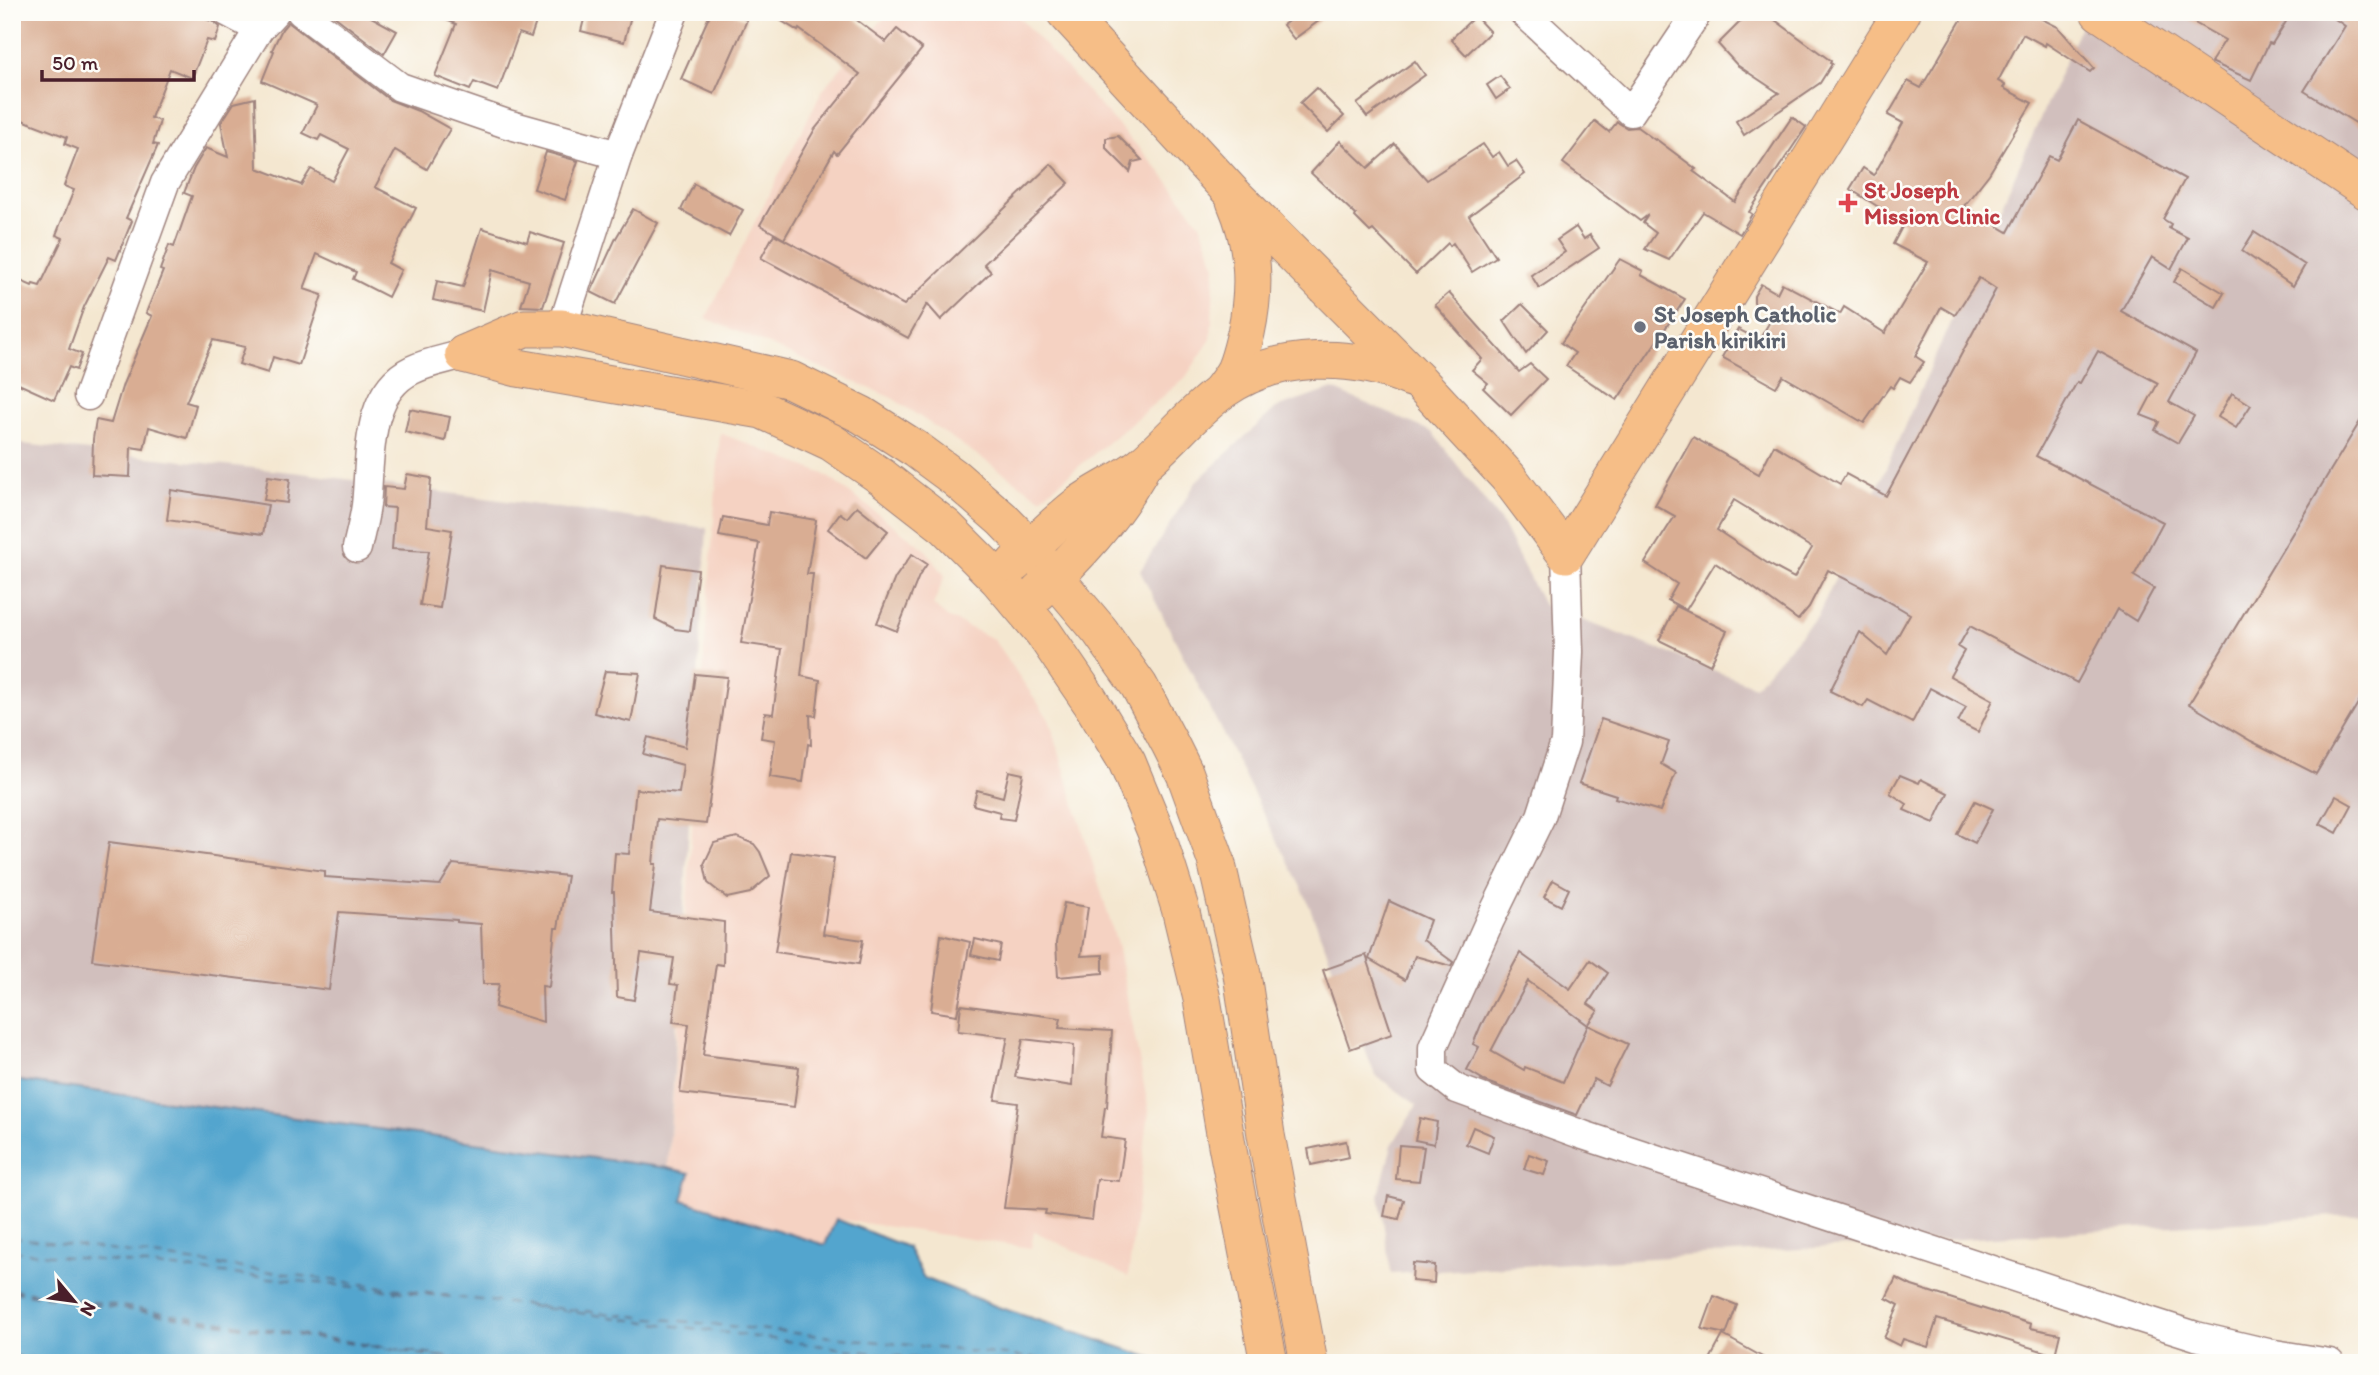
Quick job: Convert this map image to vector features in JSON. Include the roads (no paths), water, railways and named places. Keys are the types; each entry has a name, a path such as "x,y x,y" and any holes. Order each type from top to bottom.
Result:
{"main road":[{"path":"1065,12 1232,193 1420,382 1508,477 1566,554 1902,12"},
{"path":"2099,12 2367,191"},
{"path":"1220,392 1235,370 1243,344 1254,281 1247,231 1232,193"},
{"path":"464,354 524,328 562,328 791,380 862,415 954,478 1002,519 1030,548 1101,631 1139,686 1170,744 1195,801 1216,860 1242,974 1266,1135 1309,1363"},
{"path":"464,354 519,368 762,410 831,442 882,477 946,527 998,579 1043,632 1127,762 1156,832 1180,908 1199,986 1269,1363"},
{"path":"998,579 1078,505 1143,465 1220,392 1241,377 1279,365 1329,360 1388,368 1420,382"},
{"path":"1023,607 1055,578 1113,514 1143,465"}],"street":[{"path":"89,396 165,183 267,21 227,12"},
{"path":"301,12 400,87 507,124 618,155"},
{"path":"562,328 618,155 674,12"},
{"path":"1523,12 1631,112 1698,12"},
{"path":"358,548 366,505 371,437 380,404 395,383 411,370 464,354"},
{"path":"1566,554 1569,652 1565,742 1541,816 1490,920 1433,1047 1433,1070 1457,1090 1583,1135 2095,1304 2208,1339 2267,1353 2330,1363"}],"water":[{"path":"12,1080 690,1173 682,1200 825,1245 836,1219 907,1247 924,1278 998,1307 1168,1363 12,1363"}],"place":[{"name":"St Joseph Mission Clinic","path":"1848,203"},
{"name":"St Joseph Catholic Parish kirikiri","path":"1640,327"}]}
